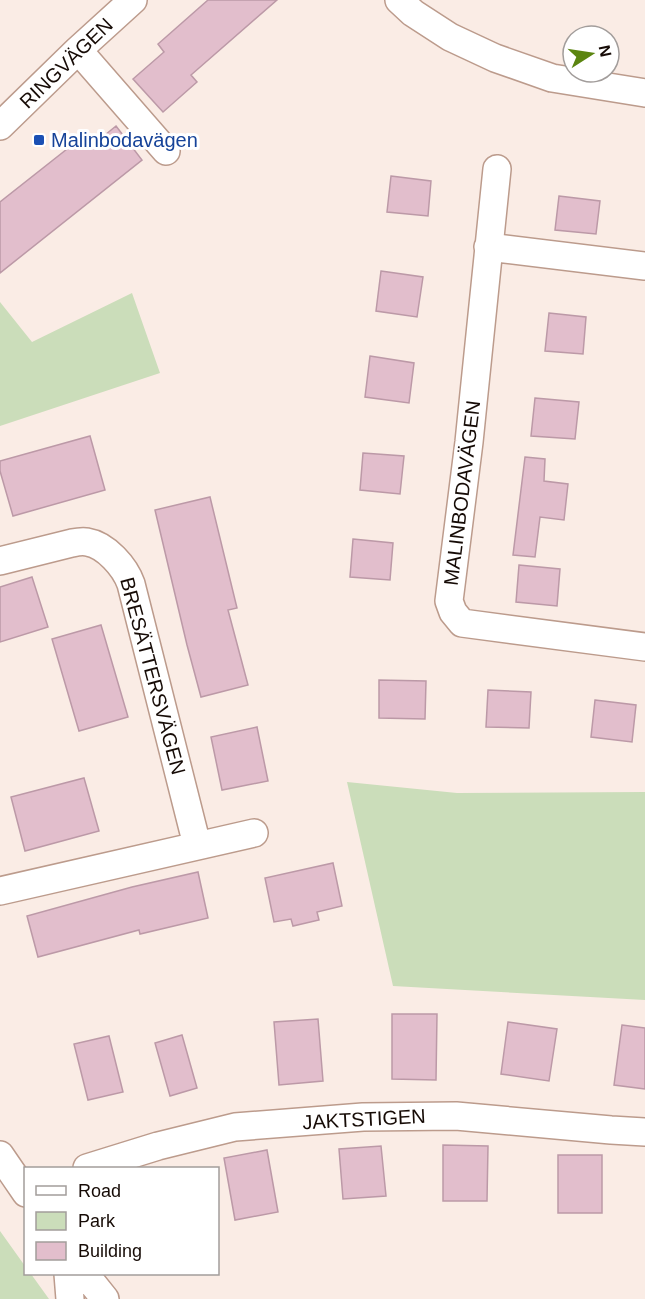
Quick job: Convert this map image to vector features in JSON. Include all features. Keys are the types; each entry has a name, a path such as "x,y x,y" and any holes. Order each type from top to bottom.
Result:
{"street":[{"name":"RINGVÄGEN","path":"0,126 132,0"},
{"path":"399,0 413,13 450,37 495,58 552,78 645,93"},
{"path":"78,50 166,151"},
{"name":"MALINBODAVÄGEN","path":"497,169 469,442 449,601 453,612 462,623 645,647"},
{"path":"488,247 645,266"},
{"name":"BRESÄTTERSVÄGEN","path":"0,561 84,541 106,552 127,573 197,845"},
{"path":"0,891 254,833"},
{"name":"JAKTSTIGEN","path":"90,1167 159,1146 235,1127 363,1117 456,1116 645,1132"},
{"path":"0,1155 24,1191"},
{"path":"68,1275 70,1299"},
{"path":"86,1275 105,1299"}],"green space":[{"path":"132,293 160,373 0,426 0,302 32,342"},
{"path":"347,782 457,793 645,792 645,1000 393,986"},
{"path":"0,1231 24,1265 24,1275 32,1275 49,1299 0,1299"}],"building":[{"path":"208,0 277,0 191,75 197,82 163,112 133,79 164,52 158,44"},
{"path":"116,126 142,160 0,273 0,202 81,138 89,148"},
{"path":"391,176 431,181 428,216 387,212"},
{"path":"559,196 600,201 596,234 555,230"},
{"path":"381,271 423,277 417,317 376,311"},
{"path":"549,313 586,317 583,354 545,351"},
{"path":"370,356 414,363 409,403 365,397"},
{"path":"535,398 579,402 575,439 531,436"},
{"path":"90,436 105,490 13,516 0,471 0,461"},
{"path":"363,453 404,456 400,494 360,490"},
{"path":"525,457 545,459 544,481 568,484 564,520 540,517 535,557 513,555"},
{"path":"210,497 237,608 228,610 248,685 201,697 155,510"},
{"path":"353,539 393,543 390,580 350,577"},
{"path":"519,565 560,569 557,606 516,602"},
{"path":"32,577 48,627 0,642 0,587"},
{"path":"101,625 128,717 79,731 52,639"},
{"path":"379,680 426,681 425,719 379,718"},
{"path":"488,690 531,692 529,728 486,727"},
{"path":"595,700 636,705 632,742 591,737"},
{"path":"257,727 268,781 222,790 211,737"},
{"path":"84,778 99,831 25,851 11,797"},
{"path":"333,863 342,906 317,912 319,920 293,926 291,919 274,922 265,878"},
{"path":"198,872 208,918 140,934 139,930 38,957 27,916 132,887"},
{"path":"392,1014 437,1014 436,1080 392,1079"},
{"path":"318,1019 323,1081 279,1085 274,1022"},
{"path":"508,1022 557,1029 549,1081 501,1074"},
{"path":"622,1025 645,1028 645,1089 614,1085"},
{"path":"182,1035 197,1088 170,1096 155,1043"},
{"path":"109,1036 123,1092 88,1100 74,1044"},
{"path":"443,1145 488,1146 487,1201 443,1201"},
{"path":"381,1146 386,1196 343,1199 339,1149"},
{"path":"267,1150 278,1212 235,1220 224,1158"},
{"path":"558,1155 602,1155 602,1213 558,1213"}],"place":[{"name":"Malinbodavägen","path":"39,140"}]}
